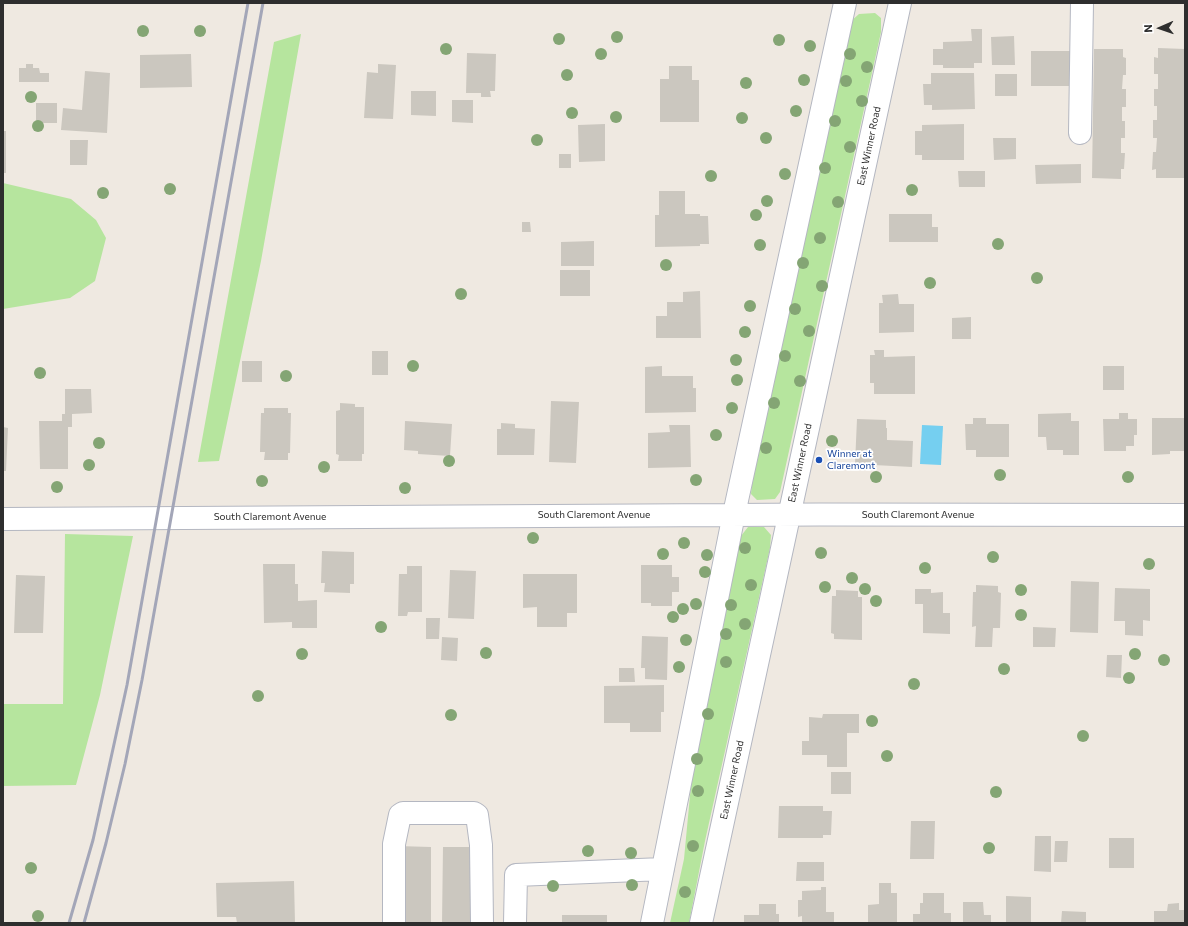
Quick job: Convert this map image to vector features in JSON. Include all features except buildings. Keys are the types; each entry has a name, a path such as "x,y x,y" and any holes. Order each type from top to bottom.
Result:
{"street":[{"path":"652,923 734,514 845,3"},
{"name":"East Winner Road","path":"701,923 900,3"},
{"path":"1080,133 1082,3"},
{"name":"South Claremont Avenue","path":"3,519 734,514 1185,515"},
{"path":"394,923 394,844 400,815 403,813 474,813 476,815 481,845 482,923"},
{"path":"515,923 516,875 663,869"}],"green space":[{"path":"875,13 881,18 881,32 780,492 775,499 757,500 751,494 752,482 850,22 859,14"},
{"path":"301,34 261,261 219,461 198,462 274,42"},
{"path":"3,183 71,199 96,220 106,238 95,281 70,298 3,309"},
{"path":"748,527 764,527 771,535 770,548 705,841 689,923 670,923 684,859 693,764 741,536"},
{"path":"65,534 133,536 100,695 76,785 3,786 3,704 63,704"}],"water":[{"path":"922,425 943,426 941,465 920,464"}],"railway":[{"path":"69,923 93,840 127,685 248,3"},
{"path":"84,923 106,843 125,764 142,680 263,3"}],"place":[{"name":"Winner at Claremont","path":"819,460"}]}
